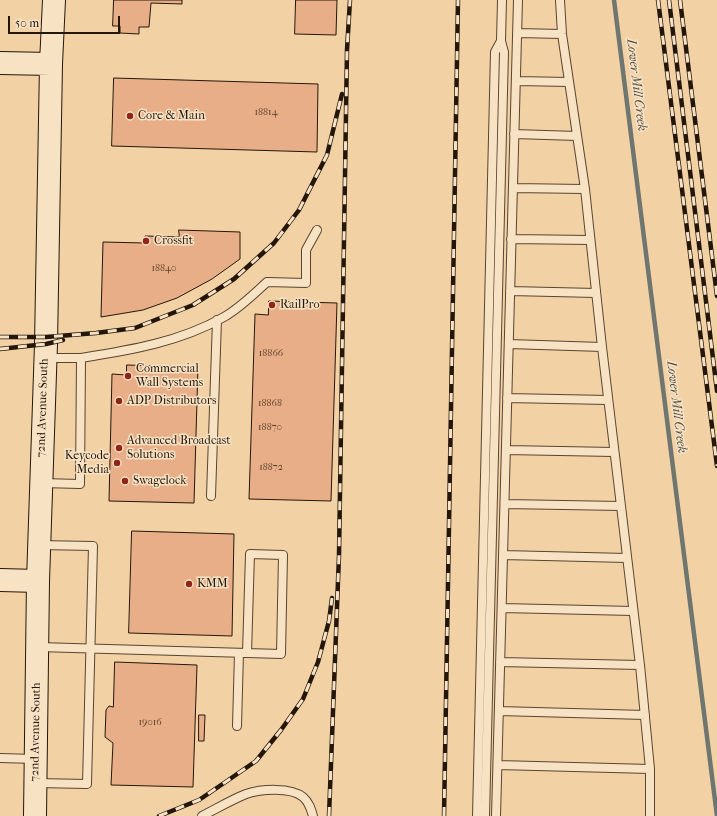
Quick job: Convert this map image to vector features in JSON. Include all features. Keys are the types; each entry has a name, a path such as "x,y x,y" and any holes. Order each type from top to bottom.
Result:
{"street":[{"name":"72nd Avenue South","path":"35,816 38,580 45,358 51,64 54,0"},
{"path":"0,63 51,64"},
{"path":"0,580 38,580"}],"lane":[{"path":"485,816 504,52 501,41 502,0"},
{"path":"496,816 518,0"},
{"path":"560,0 562,34 585,189 614,452 640,665 650,769 650,816"},
{"path":"517,33 562,34"},
{"path":"477,816 495,52 501,41"},
{"path":"516,81 569,82"},
{"path":"514,134 577,136"},
{"path":"513,188 585,189"},
{"path":"45,358 82,358 139,348 162,342 188,334 225,316 267,282 306,283 306,250 317,230"},
{"path":"512,239 590,240"},
{"path":"510,291 596,293"},
{"path":"211,496 217,320"},
{"path":"509,344 602,347"},
{"path":"41,483 80,484 82,358"},
{"path":"507,398 608,400"},
{"path":"506,450 614,452"},
{"path":"505,504 621,506"},
{"path":"36,783 87,784 93,546 39,545"},
{"path":"37,647 90,649 243,653 281,654 283,555 250,554 243,653 237,726"},
{"path":"503,555 627,558"},
{"path":"502,608 633,611"},
{"path":"500,662 640,665"},
{"path":"499,711 645,715"},
{"path":"0,758 36,760"},
{"path":"498,765 650,769"},
{"path":"202,816 247,794 274,790 287,790 302,796 308,803 314,816"}],"building":[{"path":"114,0 182,0 182,4 151,3 149,27 139,27 139,34 120,33 120,26 113,26"},
{"path":"296,0 337,0 336,35 295,34"},
{"path":"114,78 318,84 317,152 112,146"},
{"path":"179,230 240,232 240,259 212,279 177,298 143,310 101,317 103,242 145,243 145,236 179,237"},
{"path":"269,301 337,303 331,501 249,499 255,314 268,315"},
{"path":"127,365 198,367 194,503 109,501 112,374 126,375"},
{"path":"132,531 234,534 232,636 129,633"},
{"path":"115,662 197,665 193,787 111,785 113,743 105,737 106,710 109,706 113,707"},
{"path":"199,715 205,715 204,741 199,741"}],"waterway":[{"name":"Lower Mill Creek","path":"614,0 717,816"}],"railway":[{"path":"329,816 339,555 347,50 350,0"},
{"path":"444,816 458,0"},
{"path":"658,0 717,466"},
{"path":"669,0 717,391"},
{"path":"680,0 717,296"},
{"path":"0,337 46,337 135,328 193,305 234,279 274,243 299,210 327,155 342,94"},
{"path":"0,349 46,344 63,340"},
{"path":"159,816 199,800 256,761 281,730 303,699 318,662 329,621 332,598"}],"place":[{"name":"Core & Main","path":"130,116"},
{"name":"Crossfit","path":"146,241"},
{"name":"RailPro","path":"272,305"},
{"name":"Commercial Wall Systems","path":"128,376"},
{"name":"ADP Distributors","path":"119,401"},
{"name":"Advanced Broadcast Solutions","path":"119,448"},
{"name":"Keycode Media","path":"117,463"},
{"name":"Swagelock","path":"125,481"},
{"name":"KMM","path":"189,584"}]}
